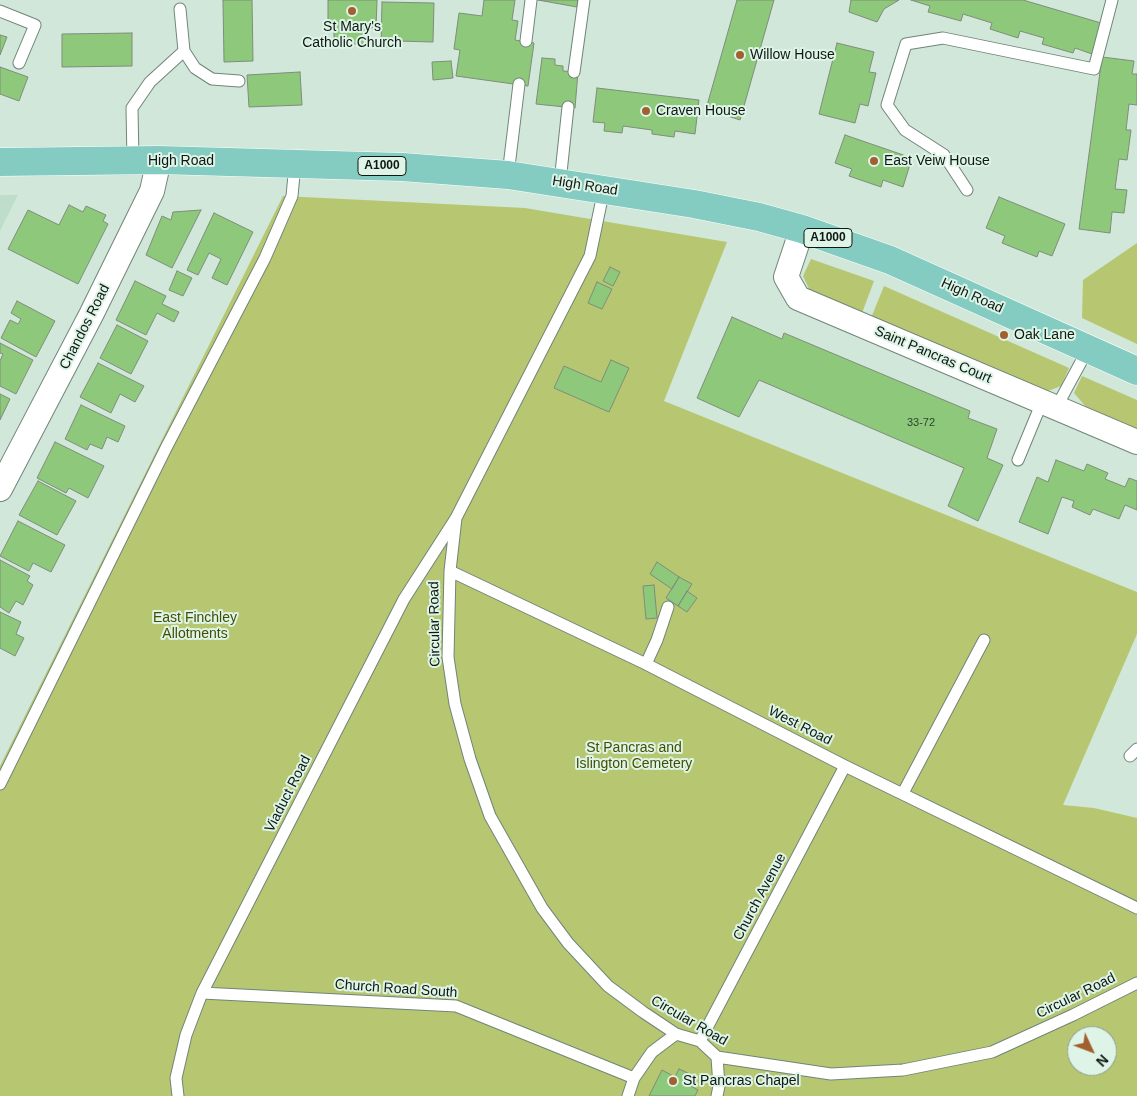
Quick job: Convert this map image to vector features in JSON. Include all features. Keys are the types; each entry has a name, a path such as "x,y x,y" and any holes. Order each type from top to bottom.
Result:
{"main road":[{"name":"High Road","path":"0,162 146,160 402,167 508,175 711,207 759,217 802,229 890,260 1137,371"}],"street":[{"name":"Chandos Road","path":"0,490 91,315 152,191 146,160"},
{"name":"Saint Pancras Court","path":"802,229 786,277 798,298 1137,442"}],"lane":[{"path":"526,41 531,0"},
{"path":"574,72 584,0"},
{"path":"967,190 944,155 904,130 887,105 906,44 943,38 1094,69 1112,0"},
{"path":"180,9 184,51 195,68 212,79 238,81"},
{"path":"0,10 35,25 18,63"},
{"path":"146,160 132,108 150,82 184,51"},
{"path":"508,175 519,84"},
{"path":"560,182 568,108"},
{"path":"0,784 166,448 265,258 292,196 295,163"},
{"name":"Viaduct Road","path":"178,1096 176,1078 186,1035 202,992 404,599 456,518 590,256 604,189"},
{"path":"1018,460 1049,405 1088,349"},
{"name":"Circular Road","path":"456,518 450,571 448,657 455,704 470,759 490,816 542,908 568,943 608,986 676,1034 700,1041 717,1057 831,1074 903,1070 992,1052 1074,1015 1137,983"},
{"name":"West Road","path":"450,571 646,664 845,766 1137,908"},
{"path":"646,664 657,640 668,607"},
{"path":"903,793 984,640"},
{"name":"Church Avenue","path":"700,1041 845,766"},
{"name":"Church Road South","path":"202,992 456,1006 634,1078"},
{"path":"628,1096 634,1078 652,1052 676,1034"},
{"path":"717,1057 719,1086 717,1096"}],"shaded area":[{"path":"0,195 18,195 0,231"}],"green space":[{"name":"St Pancras and Islington Cemetery","path":"283,196 525,208 727,242 664,401 1137,592 1137,634 1063,805 1094,808 1137,818 1137,1096 0,1096 0,766"},
{"path":"1137,243 1137,344 1082,318 1083,280"},
{"path":"811,259 874,281 862,313 810,291 803,276"},
{"path":"884,286 1069,368 1061,386 1048,391 871,318"},
{"path":"1082,376 1137,400 1137,429 1086,407 1074,393"}],"building":[{"path":"223,0 252,0 253,61 224,62"},
{"name":"St Mary's Catholic Church","path":"328,0 377,0 376,28 367,28 366,44 334,44 334,23 328,23"},
{"path":"484,0 515,0 512,20 518,21 515,40 534,43 528,86 456,76 460,50 454,49 459,13 482,16"},
{"path":"538,0 578,0 577,7"},
{"name":"Willow House","path":"737,0 774,0 740,120 706,109"},
{"path":"851,0 899,0 884,9 877,22 849,12"},
{"path":"911,0 1023,0 1101,23 1092,54 1075,48 1073,53 1042,44 1044,38 1020,31 1018,38 990,29 992,23 963,14 961,21 928,12 930,6"},
{"path":"382,2 434,3 433,42 397,41 396,47 381,47"},
{"path":"132,33 132,66 62,67 62,34"},
{"path":"0,35 7,37 0,55"},
{"path":"837,43 874,52 869,72 876,73 868,106 860,104 855,123 819,114"},
{"path":"1102,57 1134,61 1132,74 1137,74 1137,105 1129,104 1126,130 1131,130 1127,160 1119,159 1115,189 1127,190 1124,213 1112,212 1110,233 1079,229"},
{"path":"542,58 555,59 555,65 563,66 563,71 578,72 575,108 536,104"},
{"path":"451,61 453,78 433,80 432,62"},
{"path":"0,67 28,77 19,101 0,94"},
{"path":"300,72 302,105 249,107 247,75"},
{"name":"Craven House","path":"597,88 699,100 695,134 675,131 674,137 652,134 652,130 623,126 622,133 604,131 605,123 593,122"},
{"name":"East Veiw House","path":"845,135 912,158 903,187 883,180 881,187 849,176 852,169 835,163"},
{"path":"999,197 1065,224 1052,256 1039,251 1037,257 1002,243 1005,236 986,228"},
{"path":"69,205 83,212 86,206 106,215 103,221 108,224 78,284 8,249 28,210 59,225"},
{"path":"201,210 172,268 146,255 162,216 171,220 173,212"},
{"path":"214,213 253,232 227,285 212,278 221,259 209,253 198,275 187,270"},
{"path":"610,267 620,272 613,286 603,281"},
{"path":"177,271 192,278 183,296 169,290"},
{"path":"135,281 166,296 162,304 179,312 174,322 157,313 146,335 116,320"},
{"path":"597,282 612,289 602,309 588,303"},
{"path":"17,301 55,321 36,357 1,338 10,320 18,324 21,319 11,313"},
{"path":"732,317 782,339 784,333 970,411 968,418 997,429 987,458 1003,465 978,521 948,506 964,468 759,380 739,417 697,398"},
{"path":"117,325 148,341 131,374 100,358"},
{"path":"0,343 33,360 16,394 0,386 0,361 3,354 0,353"},
{"path":"611,360 629,368 609,412 554,388 564,366 601,382"},
{"path":"98,363 144,386 135,402 120,394 111,413 80,397"},
{"path":"0,394 10,399 0,420"},
{"path":"81,405 125,426 118,442 107,437 102,449 90,444 87,450 65,439"},
{"path":"55,442 104,466 88,498 69,488 66,493 37,478"},
{"path":"1056,460 1084,471 1087,464 1108,473 1105,479 1125,487 1129,478 1137,481 1137,510 1125,505 1119,519 1093,509 1090,515 1072,507 1074,501 1062,497 1048,534 1019,522 1037,477 1048,482"},
{"path":"38,481 76,501 57,535 19,515"},
{"path":"18,521 65,545 51,572 33,563 29,571 0,556"},
{"path":"0,560 30,576 27,581 33,585 23,605 16,601 9,613 0,607"},
{"path":"657,562 679,577 672,589 650,574"},
{"path":"679,577 692,584 678,606 666,598"},
{"path":"654,585 657,618 646,619 643,586"},
{"path":"687,591 697,598 687,612 678,606"},
{"path":"0,612 21,622 16,634 24,638 15,656 0,648"},
{"name":"St Pancras Chapel","path":"679,1069 692,1075 687,1084 698,1090 695,1096 649,1096 662,1070 675,1077"}],"place":[{"name":"St Mary's Catholic Church","path":"352,11"},
{"name":"Willow House","path":"740,55"},
{"name":"Craven House","path":"646,111"},
{"name":"East Veiw House","path":"874,161"},
{"name":"Oak Lane","path":"1004,335"},
{"name":"St Pancras Chapel","path":"673,1081"}],"park label":[{"name":"East Finchley Allotments","path":"195,626"}]}
